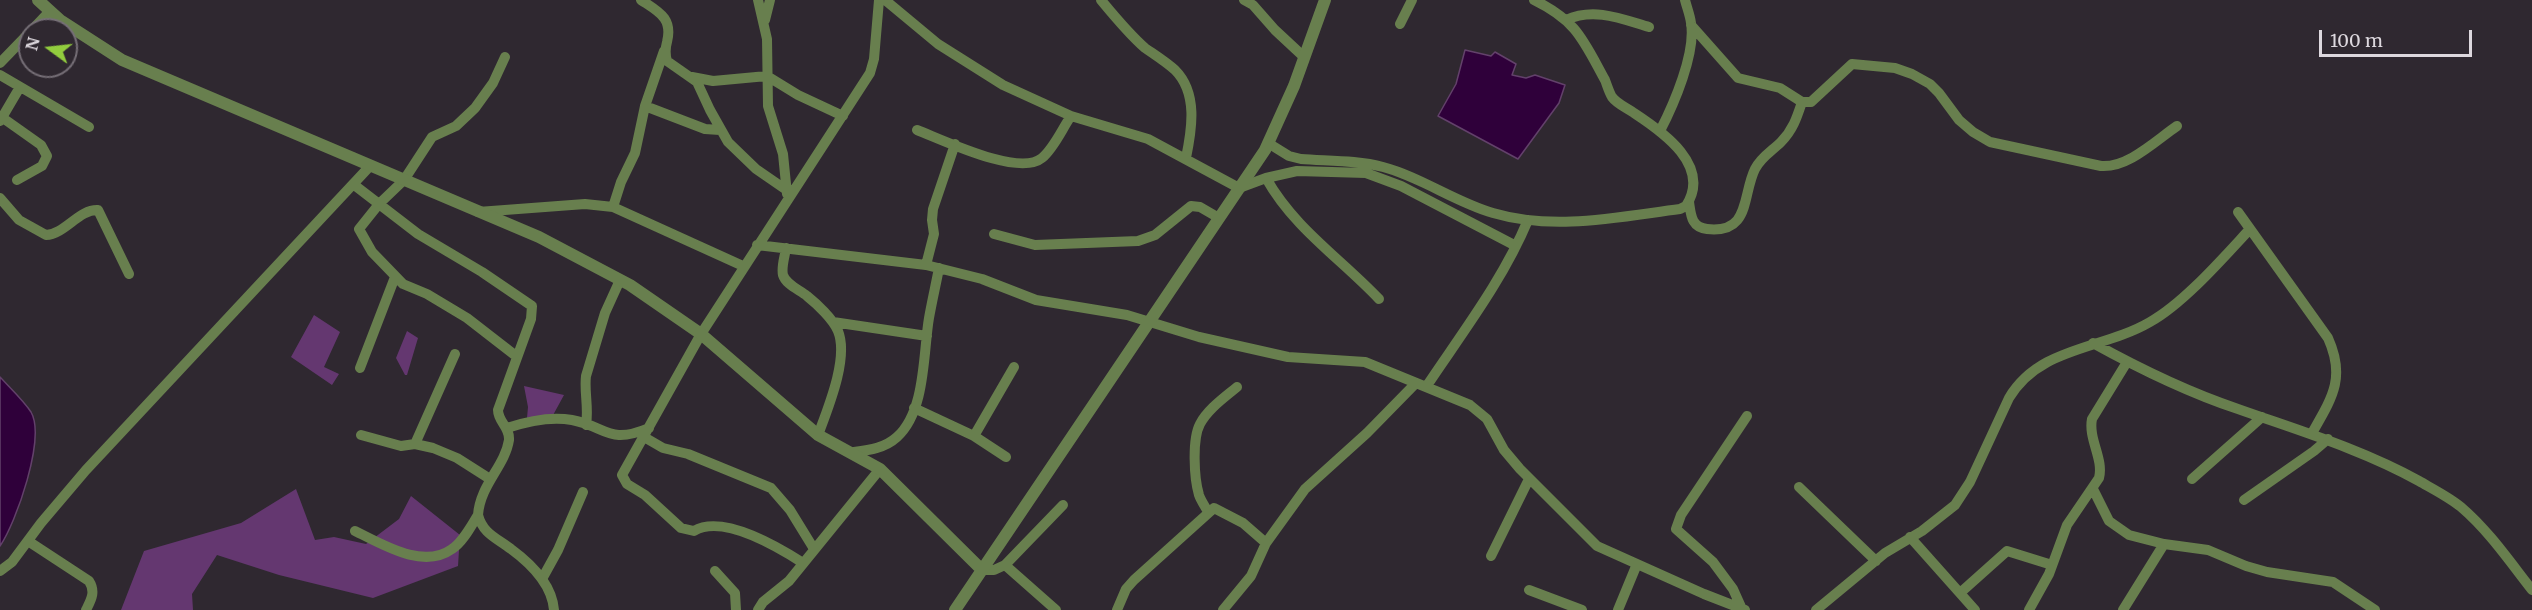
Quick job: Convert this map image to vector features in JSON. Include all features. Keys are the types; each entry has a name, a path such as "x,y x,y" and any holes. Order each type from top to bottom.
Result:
{"street":[{"path":"38,0 50,11 122,60 559,247 620,280 701,334 818,435 854,452 880,469 982,570 994,570 1005,565 1064,504"},
{"path":"613,207 621,182 635,153 645,106 669,30 667,20 641,0"},
{"path":"758,0 765,24"},
{"path":"770,0 765,24 768,106 783,154 787,193"},
{"path":"803,563 774,544 756,537 709,526 694,531 681,528 654,503 622,479 624,469 701,334 787,193 843,116 870,73 874,59 879,0"},
{"path":"885,0 938,44 981,73 1071,116 1135,134 1186,158 1239,188 1266,178 1298,171 1359,172 1382,177 1518,243"},
{"path":"1101,0 1131,34 1185,82 1191,106 1191,134 1186,158"},
{"path":"1244,0 1252,4 1304,57"},
{"path":"962,607 982,570 1150,323 1268,143 1294,86 1325,0"},
{"path":"1400,24 1412,0"},
{"path":"1534,0 1566,20 1582,37 1615,100 1660,131 1681,152 1690,166 1693,190 1689,202 1691,217 1694,224 1700,227 1718,229 1736,223 1743,212 1755,169 1761,159 1789,133 1796,122 1802,102"},
{"path":"1660,131 1682,82 1690,45 1691,25 1685,0"},
{"path":"43,18 50,11"},
{"path":"1566,20 1583,14 1596,14 1649,27"},
{"path":"1691,25 1737,77 1780,88 1802,102 1811,102 1852,64 1895,68 1930,84 1959,120 1973,132 1990,142 2014,147 2112,167 2124,162 2177,126"},
{"path":"0,63 18,44"},
{"path":"665,48 667,61 697,82 720,130 744,158 787,193"},
{"path":"505,57 493,83 475,108 456,126 432,137 404,180 379,204 359,230 372,252 403,284 427,294 467,318 516,356"},
{"path":"0,75 89,127"},
{"path":"692,77 713,81 767,76 798,95 843,116"},
{"path":"17,180 42,166 47,156 41,146 1,118 20,87"},
{"path":"645,106 705,129 720,130"},
{"path":"917,130 1011,163 1030,163 1040,160 1048,151 1071,116"},
{"path":"1268,143 1289,156 1300,159 1384,167 1474,206 1527,222 1580,221 1680,209 1689,202"},
{"path":"926,265 934,234 933,209 955,144"},
{"path":"0,570 12,562 86,470 369,166"},
{"path":"1266,178 1284,206 1305,230 1356,275 1379,299"},
{"path":"353,184 418,234 530,303 532,314 498,410 498,416 507,428 508,442 481,498 478,515 480,523 493,538 511,549 542,579 551,597 554,610"},
{"path":"0,198 19,220 46,235 54,234 88,212 98,210 104,218 129,274"},
{"path":"478,212 585,204 613,207 743,266"},
{"path":"994,234 1035,245 1138,241 1155,235 1191,206 1200,207 1219,218"},
{"path":"2238,212 2328,338 2336,355 2338,363 2334,389 2312,433"},
{"path":"1223,610 1251,576 1266,543 1311,483 1421,385 1518,243 1527,222"},
{"path":"1816,610 1876,561 1940,518 1963,495 2016,386 2027,374 2050,360 2136,329 2163,313 2209,272 2250,229"},
{"path":"757,244 926,265 982,279 1036,300 1127,315 1199,337 1288,357 1365,362 1470,405 1480,412 1487,419 1504,450 1553,504 1597,546 1744,609"},
{"path":"786,248 782,272 784,278 810,297 838,330 841,354 830,402 818,435"},
{"path":"854,452 875,450 891,442 905,429 914,408 925,366 927,336 939,268"},
{"path":"360,368 395,277"},
{"path":"586,425 588,410 586,376 602,323 620,280"},
{"path":"833,322 927,336"},
{"path":"2093,343 2167,381 2262,417 2312,433 2386,463 2451,500 2492,538 2532,590"},
{"path":"415,444 455,354"},
{"path":"2029,610 2052,565 2067,525 2093,489 2100,474 2091,429 2092,419 2127,362"},
{"path":"974,436 1014,367"},
{"path":"1208,512 1199,496 1197,482 1195,451 1197,430 1212,409 1237,387"},
{"path":"914,408 974,436 1006,458"},
{"path":"1744,609 1733,589 1713,562 1676,529 1687,507 1747,416"},
{"path":"2192,479 2262,417"},
{"path":"507,428 556,418 621,436 646,432"},
{"path":"646,432 663,448 688,454 771,488 790,510 814,549"},
{"path":"361,435 401,446 415,444 433,448 457,458 490,479"},
{"path":"2244,500 2328,439"},
{"path":"758,610 763,602 789,581 880,469"},
{"path":"1491,556 1532,482"},
{"path":"1799,487 1876,561"},
{"path":"2093,489 2109,521 2129,535 2164,544 2208,550 2267,572 2333,582 2375,610"},
{"path":"542,579 555,557 583,492"},
{"path":"1116,610 1126,589 1134,580 1214,508 1243,524 1266,543"},
{"path":"355,531 399,551 425,556 451,550 478,515"},
{"path":"1910,537 1975,610"},
{"path":"28,541 89,581 93,587 93,596 86,610"},
{"path":"2123,610 2164,544"},
{"path":"1960,593 2007,551 2052,565"},
{"path":"1618,610 1637,564"},
{"path":"1005,565 1056,610"},
{"path":"714,571 735,593 736,610"},
{"path":"1529,590 1582,610"}],"shaded area":[{"path":"1465,50 1491,56 1495,52 1516,64 1512,75 1526,78 1535,75 1565,85 1559,103 1518,159 1438,116 1456,84"},
{"path":"314,315 340,332 324,367 339,374 332,385 291,357"},
{"path":"407,331 418,338 407,375 405,375 396,358"},
{"path":"0,377 31,412 35,424 35,441 21,500 0,546"},
{"path":"524,386 564,395 552,417 527,418 528,407"},
{"path":"296,489 315,540 334,537 366,544 399,519 411,496 460,535 458,566 373,598 279,575 217,555 192,594 193,610 121,610 144,551 241,523"}]}
